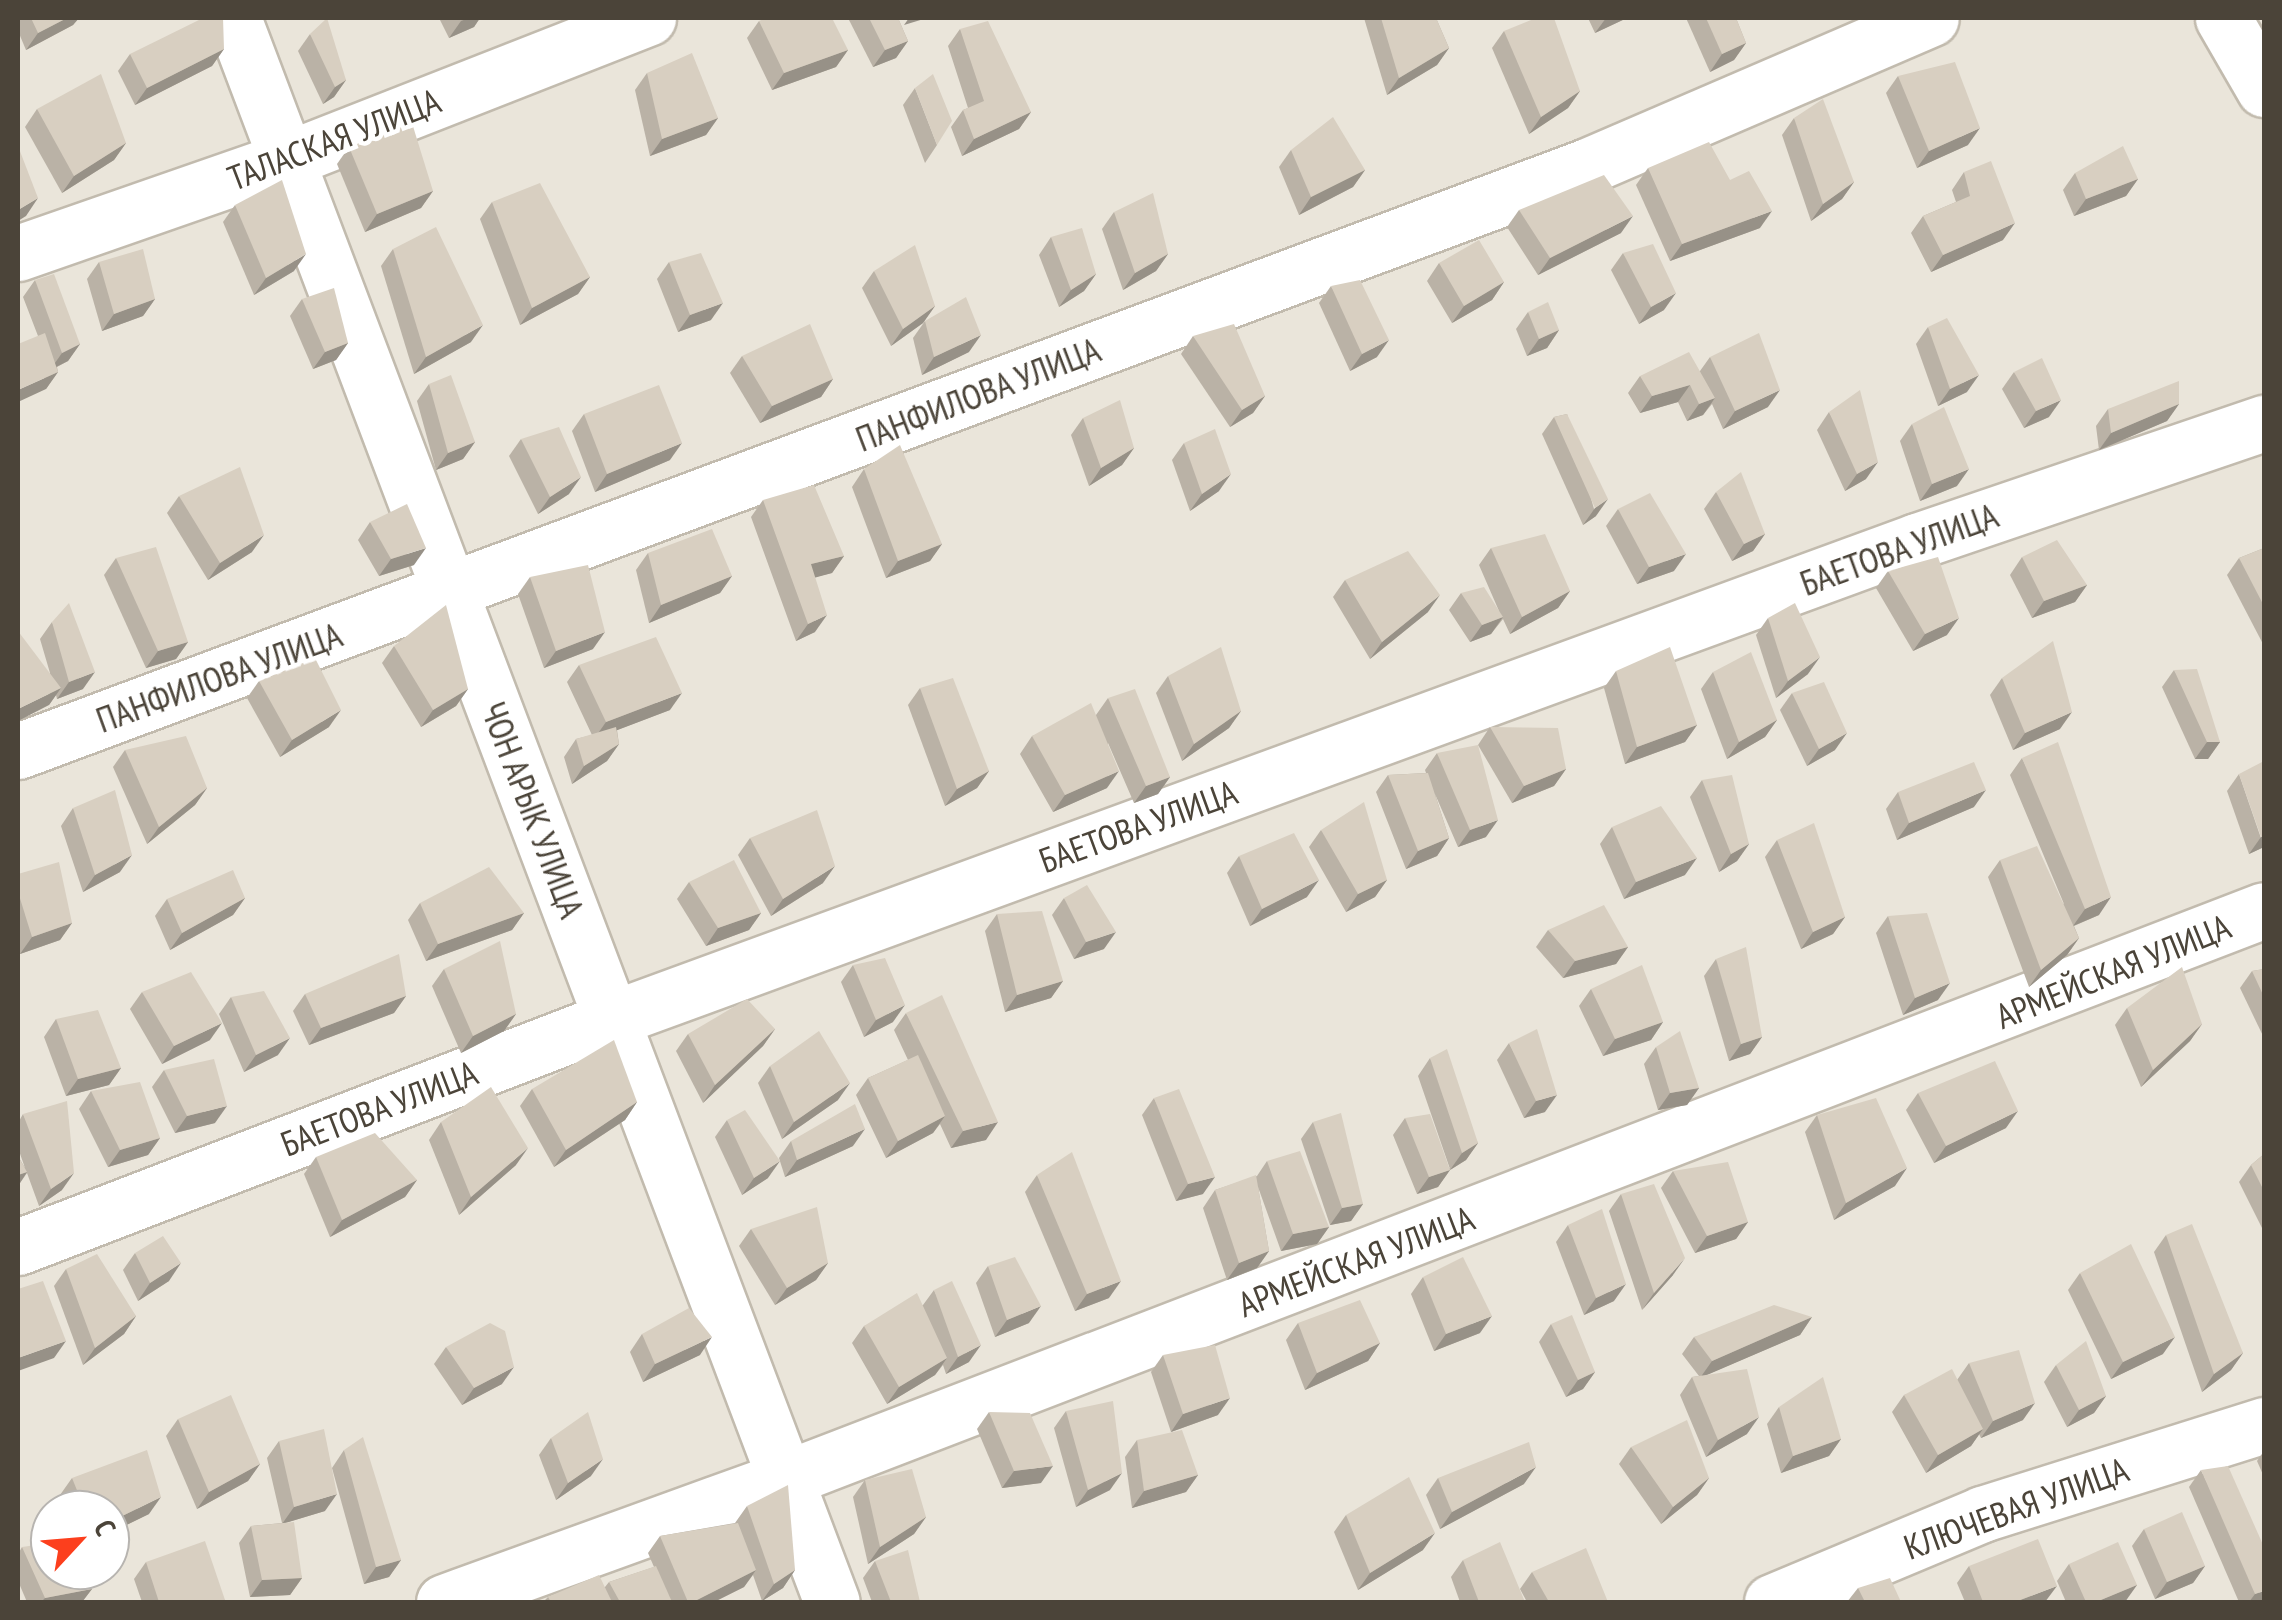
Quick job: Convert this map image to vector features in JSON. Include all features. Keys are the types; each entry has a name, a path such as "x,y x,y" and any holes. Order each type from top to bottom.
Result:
{"street":[{"name":"ЧОН АРЫК УЛИЦА","path":"233,18 447,593 614,1018 832,1602"},
{"name":"ТАЛАСКАЯ УЛИЦА","path":"18,253 285,160 648,18"},
{"name":"ПАНФИЛОВА УЛИЦА","path":"18,751 1590,165 1931,18"},
{"path":"2223,18 2264,89"},
{"name":"БАЕТОВА УЛИЦА","path":"18,1246 614,1018 1898,548 2264,423"},
{"name":"АРМЕЙСКАЯ УЛИЦА","path":"444,1602 787,1478 2264,910"},
{"name":"КЛЮЧЕВАЯ УЛИЦА","path":"1772,1602 1982,1514 2264,1425"}],"shaded area":[{"path":"18,18 2264,18 2264,1602 18,1602"}],"building":[{"path":"31,18 67,18 38,33"},
{"path":"203,18 223,18 224,49 147,88 130,54"},
{"path":"327,18 346,80 335,87 310,34"},
{"path":"832,18 848,50 784,73 759,21"},
{"path":"869,18 898,18 908,41 885,50"},
{"path":"1381,18 1436,18 1449,48 1399,78"},
{"path":"1536,18 1554,18 1580,91 1541,117 1504,31"},
{"path":"1706,18 1736,18 1746,43 1722,54"},
{"path":"988,21 1031,112 974,139 963,110 984,101 960,29"},
{"path":"692,53 718,118 662,139 647,73"},
{"path":"1955,62 1980,128 1929,151 1898,76"},
{"path":"101,74 126,143 74,176 37,109"},
{"path":"933,74 952,121 937,145 915,88"},
{"path":"1823,99 1854,182 1823,204 1794,118"},
{"path":"1333,117 1365,170 1311,197 1291,150"},
{"path":"412,123 433,191 377,214 349,147"},
{"path":"1709,142 1730,180 1749,171 1772,211 1682,244 1648,168"},
{"path":"18,146 38,198 18,210"},
{"path":"2123,146 2138,179 2086,199 2075,173"},
{"path":"1991,161 2015,223 1943,255 1923,216 1970,196 1964,172"},
{"path":"1604,175 1633,216 1550,258 1519,210"},
{"path":"282,180 306,254 266,278 235,205"},
{"path":"540,183 590,277 532,308 492,202"},
{"path":"1153,193 1168,254 1135,273 1114,212"},
{"path":"436,227 483,325 426,357 393,249"},
{"path":"1082,228 1096,274 1071,290 1051,237"},
{"path":"1479,240 1504,282 1464,306 1439,263"},
{"path":"1653,244 1676,293 1651,307 1623,253"},
{"path":"915,245 935,306 903,329 874,271"},
{"path":"143,249 155,299 114,314 99,262"},
{"path":"701,253 723,303 690,315 669,262"},
{"path":"54,274 80,344 62,353 35,280"},
{"path":"1360,280 1389,340 1362,354 1331,286"},
{"path":"334,288 348,343 325,352 302,299"},
{"path":"966,297 981,335 934,357 925,321"},
{"path":"1548,302 1559,330 1539,339 1528,312"},
{"path":"1947,318 1979,375 1950,389 1928,327"},
{"path":"810,324 833,379 772,406 742,356"},
{"path":"1234,324 1265,396 1242,410 1193,336"},
{"path":"45,333 58,372 18,390 18,344"},
{"path":"1759,333 1780,390 1735,411 1710,357"},
{"path":"1689,352 1715,398 1699,404 1690,385 1652,396 1640,376"},
{"path":"2042,358 2061,400 2036,411 2014,372"},
{"path":"451,375 475,442 448,453 429,384"},
{"path":"2179,381 2179,404 2111,433 2108,409"},
{"path":"659,385 682,443 607,474 584,414"},
{"path":"1860,390 1878,462 1857,474 1829,412"},
{"path":"1120,400 1134,448 1101,468 1083,418"},
{"path":"1944,407 1969,469 1932,484 1912,424"},
{"path":"1567,414 1608,499 1595,508 1554,417"},
{"path":"559,427 581,477 550,497 521,439"},
{"path":"1215,429 1231,474 1202,494 1184,443"},
{"path":"900,445 942,544 898,561 864,469"},
{"path":"240,467 264,535 220,563 179,496"},
{"path":"1741,472 1765,534 1744,544 1716,492"},
{"path":"814,485 844,556 811,564 827,615 808,624 763,500"},
{"path":"1650,493 1686,554 1649,567 1618,509"},
{"path":"407,504 426,548 391,559 370,522"},
{"path":"712,529 732,576 661,605 648,553"},
{"path":"1545,534 1570,591 1522,617 1491,548"},
{"path":"2057,540 2087,585 2044,601 2022,557"},
{"path":"156,547 188,642 158,651 116,558"},
{"path":"2264,548 2264,606 2239,558"},
{"path":"1408,551 1440,595 1382,642 1345,580"},
{"path":"1938,557 1959,618 1925,634 1888,571"},
{"path":"588,565 605,632 556,651 530,577"},
{"path":"1484,587 1503,617 1482,625 1461,593"},
{"path":"69,603 95,672 69,682 52,622"},
{"path":"1795,603 1820,657 1788,681 1768,618"},
{"path":"446,605 468,689 433,710 394,646"},
{"path":"18,631 61,688 18,709"},
{"path":"656,637 682,693 606,722 579,665"},
{"path":"2053,641 2072,712 2025,733 2002,678"},
{"path":"1221,647 1241,711 1194,744 1168,676"},
{"path":"1670,647 1697,725 1637,747 1616,671"},
{"path":"1751,652 1777,720 1739,742 1713,672"},
{"path":"315,658 341,710 292,740 259,681"},
{"path":"2197,669 2220,742 2207,742 2174,670"},
{"path":"953,678 989,771 957,789 920,688"},
{"path":"1824,682 1847,733 1819,749 1792,693"},
{"path":"1135,689 1170,777 1146,786 1108,698"},
{"path":"1091,703 1119,771 1065,795 1032,736"},
{"path":"616,727 619,744 584,766 576,739"},
{"path":"1490,727 1558,728 1566,769 1524,786"},
{"path":"186,736 207,788 159,827 125,750"},
{"path":"2058,742 2111,897 2085,909 2022,758"},
{"path":"1478,745 1498,820 1470,830 1437,753"},
{"path":"2264,761 2264,835 2261,837 2239,774"},
{"path":"1974,762 1986,790 1909,823 1898,792"},
{"path":"1428,773 1449,838 1418,851 1388,775"},
{"path":"1732,775 1749,844 1731,854 1702,780"},
{"path":"115,790 132,855 95,875 73,808"},
{"path":"1364,802 1387,880 1358,894 1321,830"},
{"path":"1661,806 1697,858 1636,882 1612,827"},
{"path":"817,810 835,866 783,899 750,838"},
{"path":"1814,823 1845,917 1813,932 1777,840"},
{"path":"1294,833 1319,880 1262,909 1239,856"},
{"path":"2037,846 2079,938 2041,970 2000,860"},
{"path":"734,860 761,913 718,928 689,882"},
{"path":"59,862 72,923 32,937 18,892 18,874"},
{"path":"489,867 524,913 438,944 420,903"},
{"path":"233,870 245,898 182,933 167,899"},
{"path":"1087,885 1116,932 1086,942 1064,898"},
{"path":"1604,905 1628,947 1575,961 1548,930"},
{"path":"1042,911 1063,981 1017,995 997,914"},
{"path":"1927,913 1950,983 1915,998 1888,916"},
{"path":"500,941 516,1014 473,1036 444,969"},
{"path":"1746,947 1762,1037 1741,1044 1716,959"},
{"path":"399,954 406,996 321,1028 305,994"},
{"path":"885,958 905,1005 876,1020 853,965"},
{"path":"1642,965 1663,1022 1615,1039 1591,989"},
{"path":"2182,967 2202,1024 2153,1070 2127,1008"},
{"path":"2264,969 2264,997 2252,971"},
{"path":"191,972 222,1023 174,1046 142,992"},
{"path":"264,991 290,1038 256,1055 231,997"},
{"path":"942,995 998,1122 963,1131 906,1013"},
{"path":"747,999 775,1029 715,1085 688,1034"},
{"path":"98,1010 121,1068 78,1079 56,1019"},
{"path":"1537,1029 1557,1095 1536,1101 1509,1043"},
{"path":"819,1031 850,1083 794,1122 770,1066"},
{"path":"1680,1031 1699,1088 1670,1093 1656,1047"},
{"path":"614,1040 637,1102 566,1150 532,1089"},
{"path":"1447,1049 1478,1143 1462,1153 1430,1058"},
{"path":"918,1055 945,1116 898,1141 868,1078"},
{"path":"214,1059 227,1106 187,1116 164,1070"},
{"path":"1995,1061 2018,1111 1946,1146 1918,1093"},
{"path":"140,1082 160,1138 120,1150 91,1091"},
{"path":"491,1087 528,1148 471,1197 441,1122"},
{"path":"1179,1089 1215,1177 1188,1184 1154,1098"},
{"path":"1876,1098 1907,1168 1846,1203 1817,1115"},
{"path":"67,1101 74,1173 51,1189 23,1114"},
{"path":"855,1104 865,1129 797,1160 791,1141"},
{"path":"745,1110 780,1161 754,1178 727,1120"},
{"path":"1341,1113 1363,1204 1342,1208 1313,1122"},
{"path":"1430,1114 1450,1170 1429,1177 1405,1118"},
{"path":"375,1133 417,1180 342,1220 316,1157"},
{"path":"1300,1151 1329,1227 1293,1234 1267,1161"},
{"path":"1072,1152 1121,1281 1087,1294 1037,1175"},
{"path":"2264,1154 2264,1191 2251,1165"},
{"path":"18,1156 27,1172 18,1175"},
{"path":"1728,1162 1748,1222 1707,1236 1673,1171"},
{"path":"1256,1175 1269,1251 1239,1263 1215,1190"},
{"path":"1654,1184 1685,1258 1654,1293 1621,1194"},
{"path":"817,1207 828,1263 787,1288 751,1229"},
{"path":"1602,1209 1626,1284 1596,1298 1568,1225"},
{"path":"2192,1224 2243,1353 2214,1374 2166,1235"},
{"path":"163,1236 181,1263 150,1283 135,1253"},
{"path":"2131,1244 2175,1337 2123,1362 2080,1273"},
{"path":"97,1254 136,1316 95,1348 66,1269"},
{"path":"1015,1257 1041,1306 1007,1320 988,1266"},
{"path":"1463,1257 1492,1316 1446,1334 1423,1277"},
{"path":"43,1281 66,1341 18,1358 18,1289"},
{"path":"952,1281 981,1345 958,1357 934,1290"},
{"path":"917,1293 947,1358 899,1387 864,1326"},
{"path":"1360,1300 1380,1343 1317,1373 1298,1323"},
{"path":"1774,1305 1812,1317 1712,1361 1694,1337"},
{"path":"689,1308 712,1337 655,1364 642,1334"},
{"path":"1572,1315 1595,1372 1578,1380 1551,1324"},
{"path":"490,1323 505,1331 514,1367 474,1388 446,1347"},
{"path":"2086,1341 2106,1396 2079,1410 2056,1365"},
{"path":"1215,1345 1230,1398 1183,1414 1163,1355"},
{"path":"2019,1350 2035,1403 1993,1421 1969,1363"},
{"path":"1747,1369 1759,1417 1718,1440 1692,1377"},
{"path":"1952,1369 1983,1429 1938,1455 1904,1395"},
{"path":"1823,1377 1841,1439 1793,1456 1779,1407"},
{"path":"231,1395 260,1464 209,1492 178,1419"},
{"path":"1113,1401 1122,1473 1088,1490 1066,1411"},
{"path":"588,1412 603,1459 568,1483 551,1438"},
{"path":"989,1412 1030,1413 1053,1466 1014,1471"},
{"path":"1687,1420 1709,1478 1673,1507 1631,1447"},
{"path":"324,1429 337,1494 294,1507 279,1441"},
{"path":"1182,1430 1198,1475 1144,1491 1137,1440"},
{"path":"363,1437 401,1560 376,1567 344,1450"},
{"path":"1529,1442 1536,1467 1452,1512 1438,1478"},
{"path":"147,1450 161,1497 130,1512 130,1490 77,1490 72,1478"},
{"path":"2228,1466 2264,1547 2264,1591 2255,1594 2201,1470"},
{"path":"912,1469 926,1517 880,1547 865,1480"},
{"path":"1409,1477 1435,1533 1370,1573 1346,1515"},
{"path":"788,1485 795,1570 774,1584 747,1506"},
{"path":"2182,1512 2205,1566 2167,1582 2144,1529"},
{"path":"294,1522 302,1578 262,1580 251,1526"},
{"path":"738,1523 756,1570 688,1602 660,1536"},
{"path":"2038,1539 2057,1586 2015,1602 1983,1602 1969,1566"},
{"path":"205,1541 225,1600 159,1602 146,1562"},
{"path":"1500,1542 1525,1602 1479,1602 1463,1560"},
{"path":"2118,1542 2137,1585 2096,1602 2086,1602 2069,1564"},
{"path":"30,1546 30,1565 22,1547"},
{"path":"1586,1548 1608,1602 1549,1602 1532,1572"},
{"path":"908,1550 920,1602 891,1602 875,1561"},
{"path":"656,1566 672,1602 620,1602 609,1582"},
{"path":"599,1575 612,1602 551,1602 548,1597"},
{"path":"1890,1578 1901,1602 1865,1602 1858,1588"},
{"path":"41,1590 87,1590 45,1598"}]}
